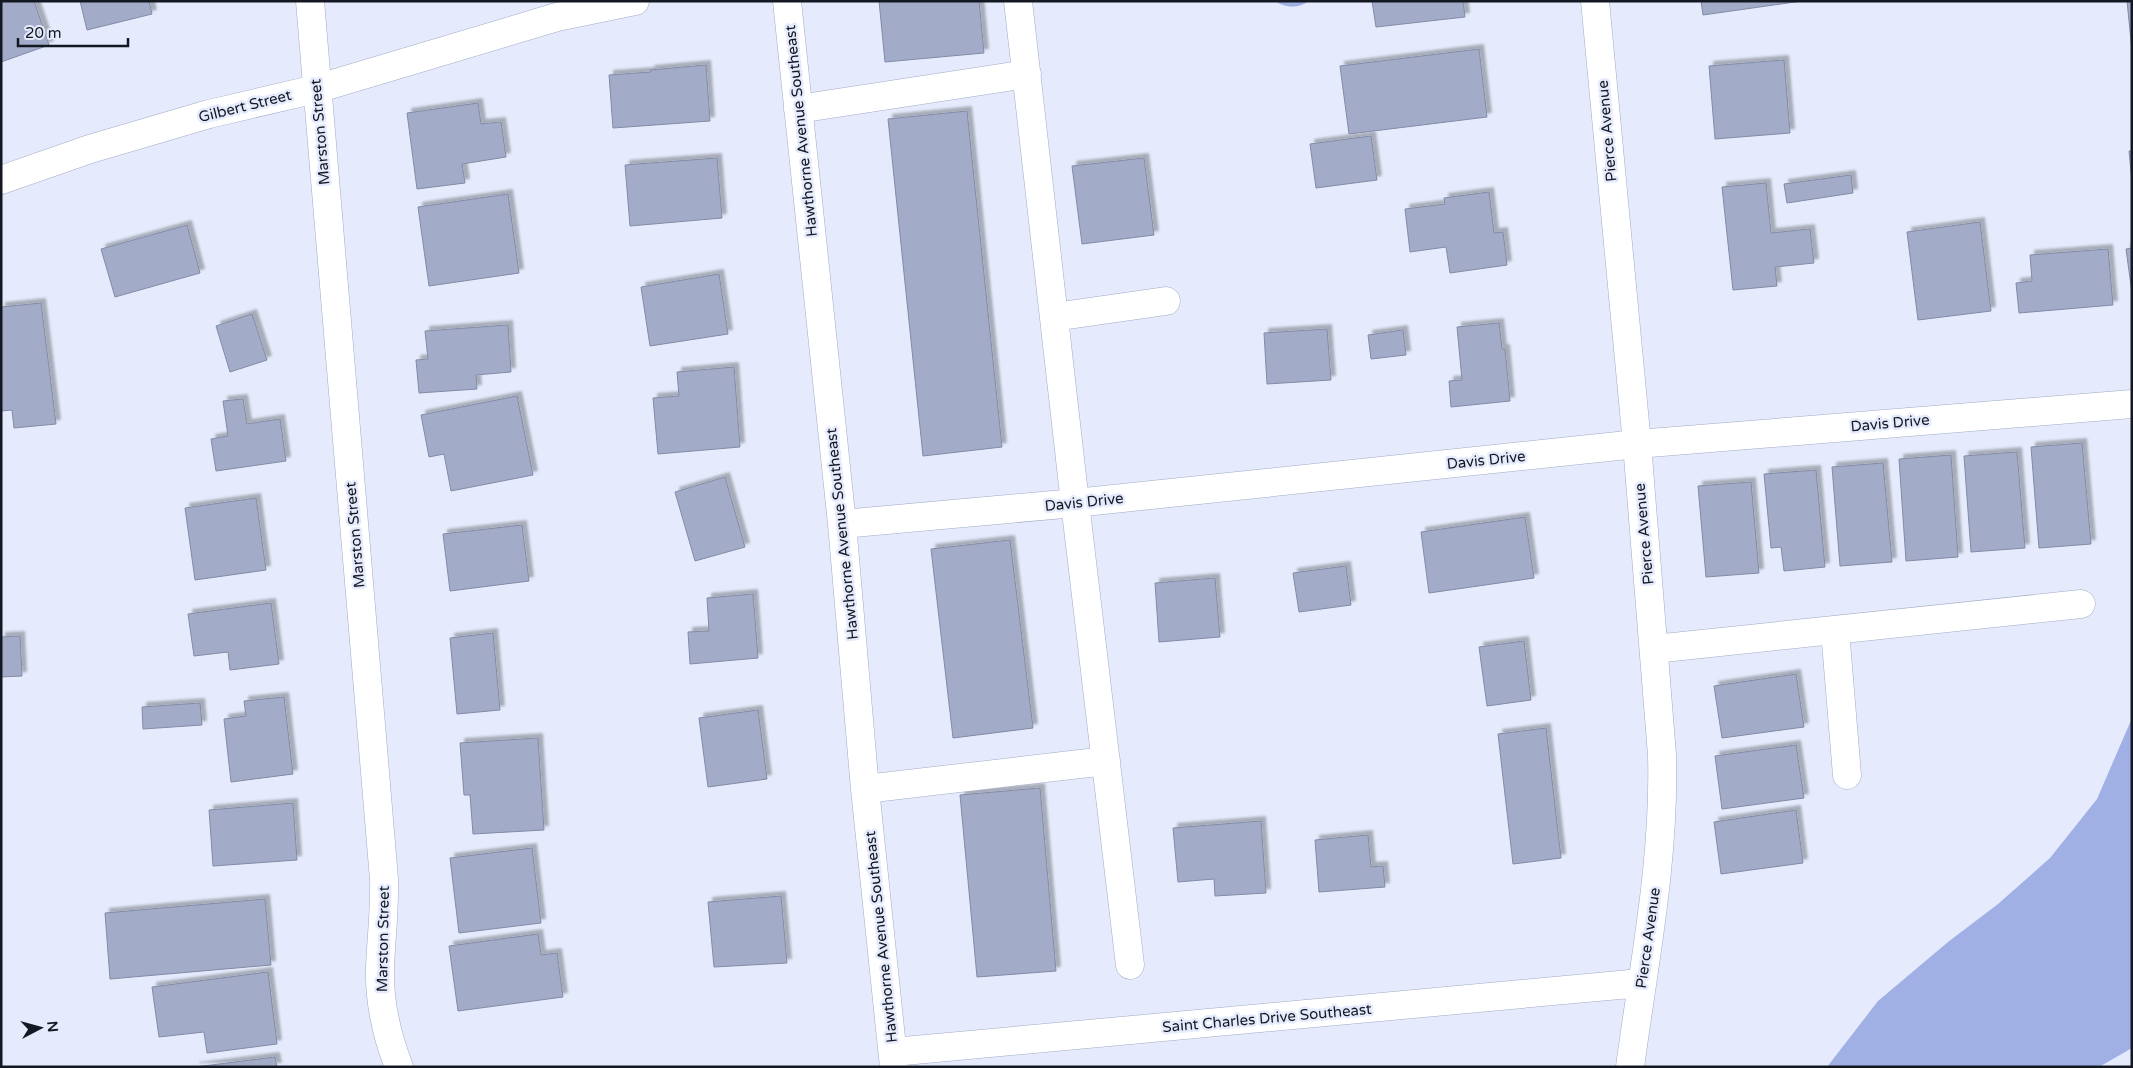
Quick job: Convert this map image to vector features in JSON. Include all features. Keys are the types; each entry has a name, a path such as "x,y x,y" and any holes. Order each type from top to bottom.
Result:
{"street":[{"name":"Marston Street","path":"310,1 382,851 385,912 380,969 381,997 392,1048 399,1067"},
{"name":"Gilbert Street","path":"1,180 90,149 209,114 316,89 549,9 635,1"},
{"name":"Hawthorne Avenue Southeast","path":"787,1 842,524 865,789 894,1060"},
{"path":"1018,1 1130,965"},
{"name":"Pierce Avenue","path":"1595,1 1637,444 1662,755 1662,822 1656,883 1630,1067"},
{"path":"798,110 1027,74"},
{"path":"1054,317 1166,301"},
{"name":"Davis Drive","path":"842,524 1075,503 1637,444 2132,404"},
{"path":"1654,649 2081,604"},
{"path":"1836,630 1847,775"},
{"path":"865,789 1106,761"},
{"name":"Saint Charles Drive Southeast","path":"894,1060 1641,983"}],"water":[{"path":"1275,1 1309,1 1292,7"},
{"path":"2132,718 2132,1048 2099,1067 1827,1067 1878,1001 1948,942 1998,904 2050,858 2097,799"}],"building":[{"path":"1,1 34,1 49,45 1,62"},
{"path":"80,1 149,1 152,14 87,30"},
{"path":"879,1 979,1 984,53 885,62"},
{"path":"1372,1 1463,1 1465,17 1376,27"},
{"path":"1701,1 1802,1 1703,15"},
{"path":"2127,1 2132,1 2132,51"},
{"path":"1479,49 1487,117 1349,134 1340,66"},
{"path":"1784,60 1790,133 1715,139 1709,66"},
{"path":"706,65 710,121 613,128 609,75"},
{"path":"478,103 481,124 501,122 506,157 462,164 465,183 417,189 407,113"},
{"path":"967,111 1002,447 923,456 888,119"},
{"path":"1371,136 1377,180 1316,188 1310,144"},
{"path":"2129,151 2132,151 2132,181"},
{"path":"717,158 722,218 630,226 625,165"},
{"path":"1144,158 1154,235 1082,244 1072,166"},
{"path":"1851,175 1853,193 1787,203 1784,184"},
{"path":"1766,183 1771,233 1810,229 1814,263 1775,267 1777,286 1733,290 1722,187"},
{"path":"1489,192 1494,233 1503,232 1507,265 1450,273 1446,247 1410,252 1405,209 1445,204 1444,198"},
{"path":"508,194 519,273 429,286 418,207"},
{"path":"1980,222 1991,311 1918,320 1907,232"},
{"path":"187,225 200,273 115,297 101,249"},
{"path":"2132,248 2132,293 2126,249"},
{"path":"2108,249 2113,305 2019,313 2016,283 2032,281 2030,255"},
{"path":"719,274 728,334 650,346 641,287"},
{"path":"41,303 56,424 14,428 12,410 1,411 1,307"},
{"path":"252,314 267,360 230,372 216,326"},
{"path":"1499,323 1502,349 1505,349 1510,401 1451,407 1449,381 1462,380 1457,327"},
{"path":"508,325 511,372 476,375 477,389 419,393 416,360 428,359 425,331"},
{"path":"1327,329 1331,380 1267,384 1264,333"},
{"path":"1403,330 1406,355 1371,359 1368,335"},
{"path":"734,367 740,447 658,454 653,398 679,396 677,372"},
{"path":"517,396 533,475 451,491 444,454 429,457 421,415"},
{"path":"243,399 247,424 280,419 286,461 216,471 211,439 228,436 223,401"},
{"path":"2082,443 2091,544 2039,548 2031,447"},
{"path":"2017,452 2025,548 1971,552 1964,456"},
{"path":"1951,455 1958,557 1906,561 1899,459"},
{"path":"1883,463 1892,562 1840,566 1832,467"},
{"path":"1816,470 1825,567 1784,571 1781,547 1771,548 1764,474"},
{"path":"725,477 745,547 695,561 675,492"},
{"path":"1751,482 1759,573 1706,577 1698,486"},
{"path":"256,498 266,570 195,580 185,508"},
{"path":"1525,517 1534,578 1429,593 1421,532"},
{"path":"522,525 529,581 450,591 443,534"},
{"path":"1010,540 1033,728 953,738 931,549"},
{"path":"1346,566 1351,605 1299,612 1293,573"},
{"path":"1215,578 1220,637 1159,642 1155,583"},
{"path":"753,594 758,658 690,664 688,632 709,631 707,598"},
{"path":"271,603 279,664 230,670 228,652 194,656 188,614"},
{"path":"493,633 500,710 457,714 450,638"},
{"path":"20,636 22,676 1,677 1,637"},
{"path":"1524,641 1531,700 1487,706 1479,647"},
{"path":"1796,674 1804,727 1722,738 1714,686"},
{"path":"284,697 293,774 231,782 224,719 246,716 244,701"},
{"path":"200,703 202,725 143,729 142,707"},
{"path":"758,710 767,779 708,787 699,718"},
{"path":"1546,728 1561,858 1513,864 1498,734"},
{"path":"538,738 544,830 473,834 470,795 464,795 460,743"},
{"path":"1796,745 1804,798 1722,809 1715,756"},
{"path":"1040,788 1056,971 977,977 960,795"},
{"path":"293,803 297,860 213,866 209,810"},
{"path":"1796,810 1803,863 1721,874 1714,822"},
{"path":"1261,821 1266,893 1215,896 1214,879 1178,882 1173,828"},
{"path":"1368,835 1371,867 1383,866 1385,887 1319,892 1315,840"},
{"path":"532,848 541,923 459,933 450,858"},
{"path":"781,896 787,963 714,967 708,902"},
{"path":"265,899 271,965 110,979 105,913"},
{"path":"538,934 541,955 557,953 563,997 458,1011 449,946"},
{"path":"268,972 277,1044 207,1053 204,1032 159,1037 152,987"},
{"path":"275,1057 277,1067 195,1067"}]}
